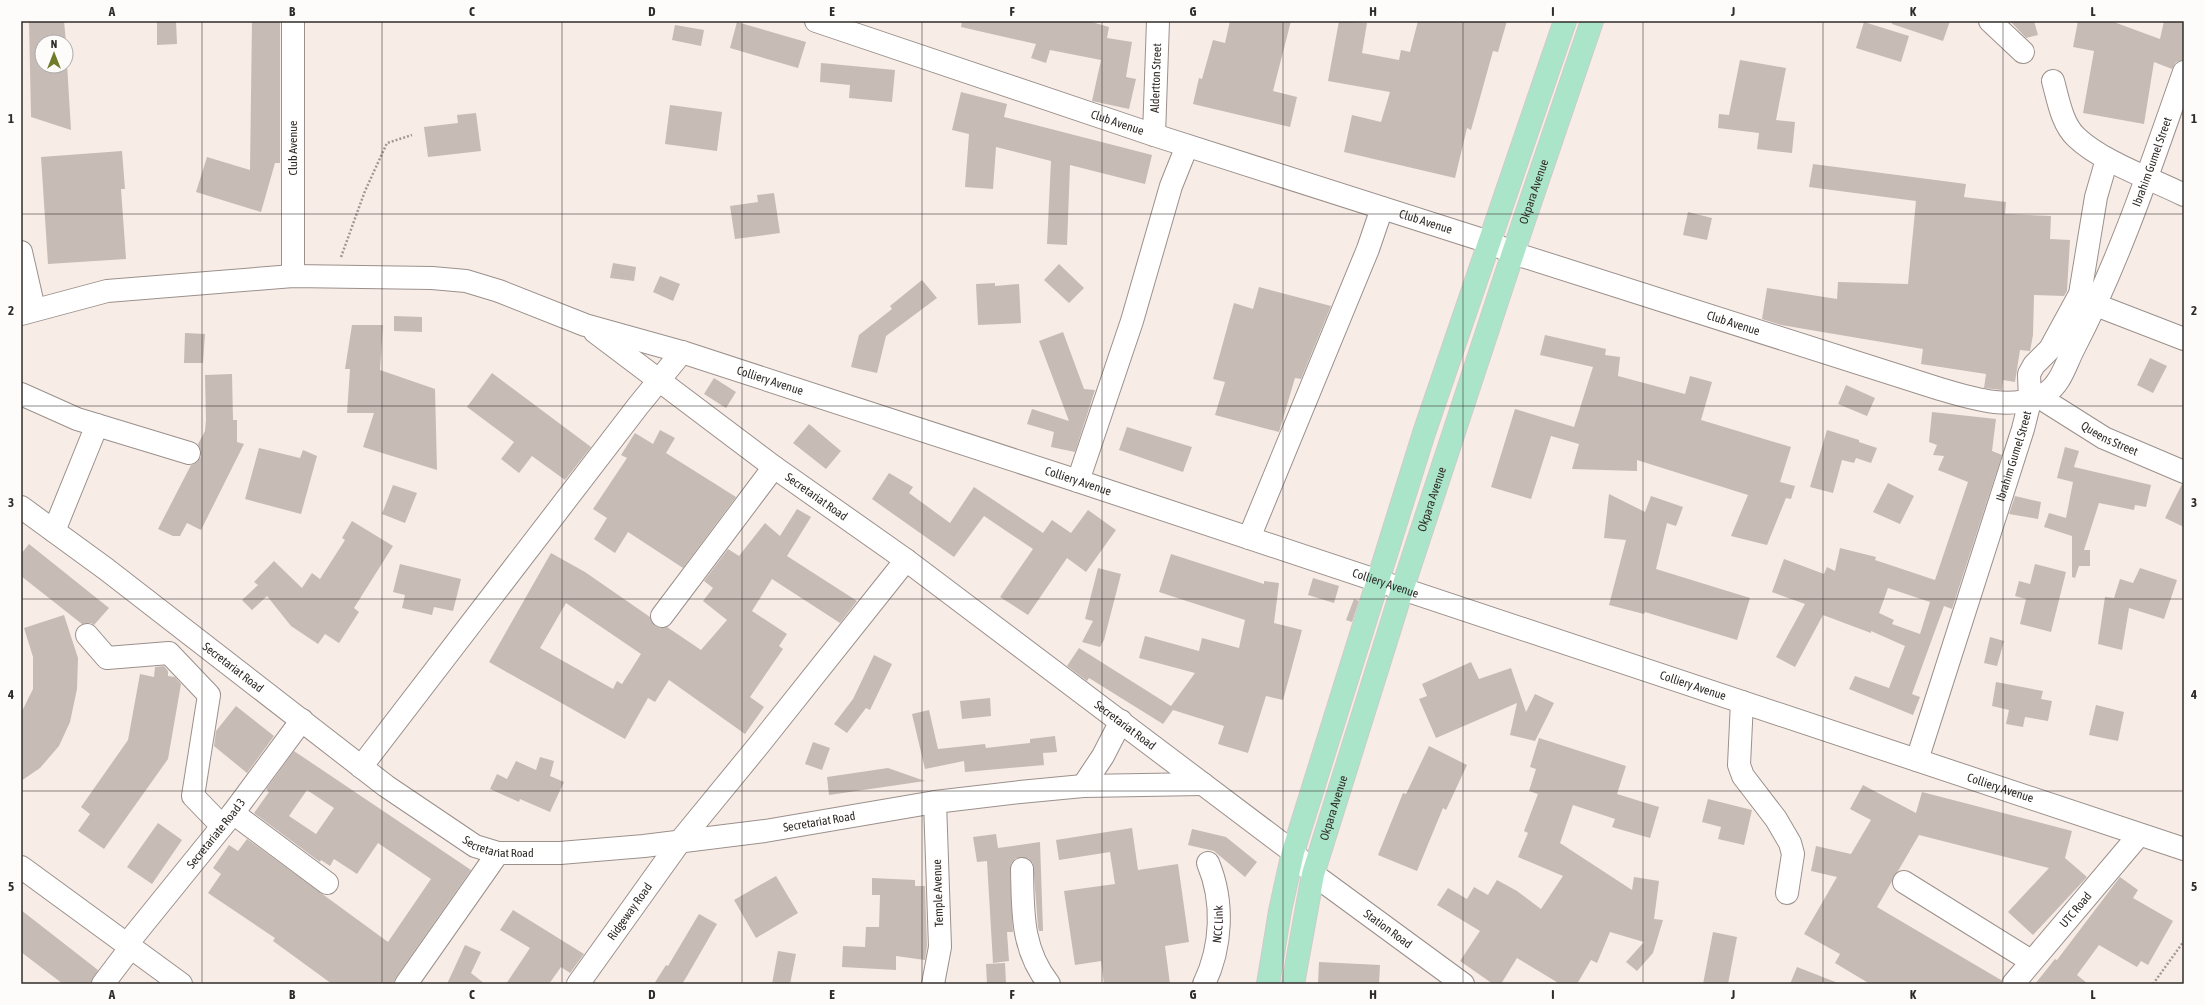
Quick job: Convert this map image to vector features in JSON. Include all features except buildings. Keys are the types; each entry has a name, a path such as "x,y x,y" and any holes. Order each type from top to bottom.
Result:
{"main road":[{"path":"1268,984 1280,911 1293,852 1377,582 1489,242 1564,21"},
{"name":"Okpara Avenue","path":"1293,984 1312,874 1402,590 1513,253 1592,21"}],"street":[{"name":"Club Avenue","path":"293,21 293,276"},
{"name":"Aldertton Street","path":"1154,135 1158,21"},
{"path":"1990,21 2023,52"},
{"name":"Club Avenue","path":"819,22 1187,146 1489,242 1513,253 1940,389 1984,401 2034,399"},
{"name":"Ibrahim Gumel Street","path":"2034,399 2052,388 2058,381 2096,305 2147,177 2184,72"},
{"path":"2053,81 2061,111 2076,137 2107,159 2184,195"},
{"path":"1078,481 1132,321 1171,186 1187,146"},
{"name":"Ibrahim Gumel Street","path":"1917,760 2034,399 2029,374 2034,365 2050,349 2080,294 2096,197 2107,159"},
{"path":"1249,538 1362,263 1382,208"},
{"path":"21,252 27,312 107,291 293,276 432,278 466,282 499,291 585,325"},
{"path":"2096,305 2184,339"},
{"name":"Colliery Avenue","path":"585,325 682,352 1078,481 1377,582 2184,849"},
{"name":"Secretariat Road","path":"585,325 657,381 774,467 906,560 1121,722 1293,852 1312,874"},
{"path":"362,767 657,381 682,352"},
{"path":"21,394 77,419 189,453"},
{"name":"Queens Street","path":"2034,399 2104,438 2184,472"},
{"path":"54,531 96,425"},
{"path":"662,616 774,467"},
{"name":"Secretariat Road","path":"21,506 302,720 386,786 474,846 498,853 567,852 644,846 764,830 934,802 1082,786 1203,784"},
{"name":"Ridgeway Road","path":"578,984 681,840 906,560"},
{"path":"87,635 107,658 169,653 209,695 193,796 227,820 327,883"},
{"path":"1742,702 1739,765 1743,776 1776,819 1790,843 1793,854 1787,893"},
{"name":"Secretariate Road 3","path":"109,981 129,946 227,820 302,720"},
{"path":"1082,786 1103,756 1121,722"},
{"name":"Temple Avenue","path":"933,984 940,947 934,802"},
{"name":"UTC Road","path":"2013,984 2139,835"},
{"path":"406,984 498,853"},
{"name":"NCC Link","path":"1204,984 1214,957 1218,930 1219,906 1216,882 1208,863"},
{"path":"21,867 181,984"},
{"path":"1022,868 1023,916 1027,945 1037,967 1049,984"},
{"name":"Station Road","path":"1312,874 1463,984"},
{"path":"1904,882 2032,961"}],"path":[{"path":"333,276 365,191 387,142 412,135"},
{"path":"2153,984 2184,941"}]}
